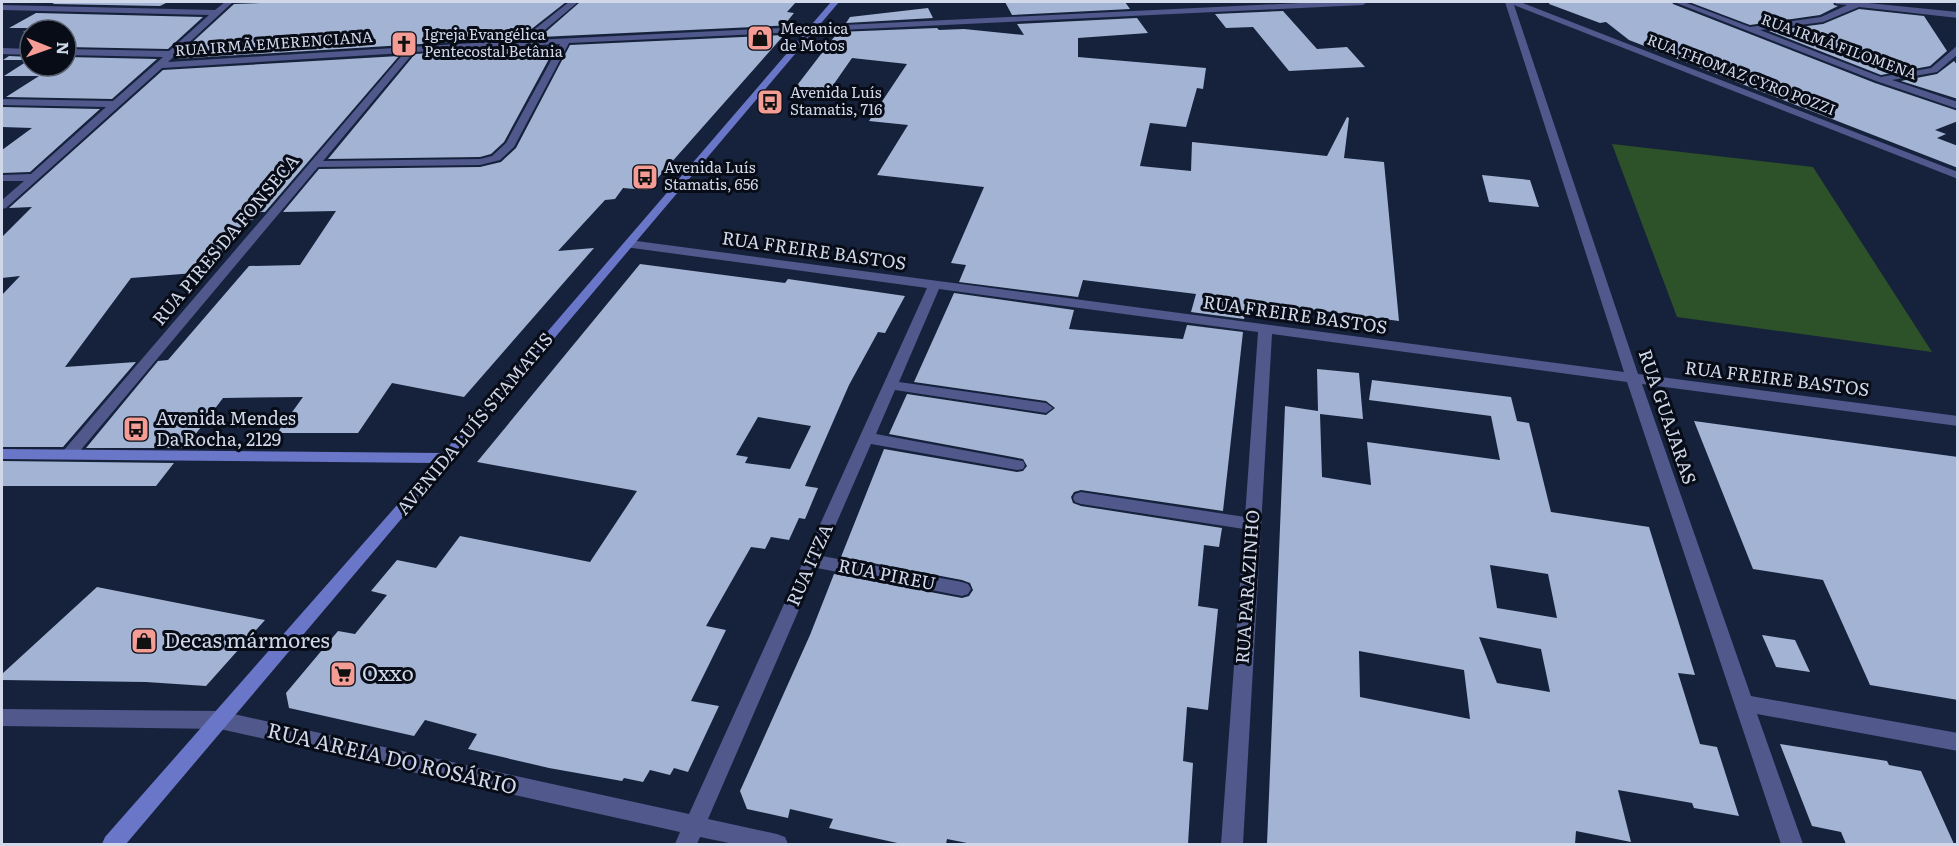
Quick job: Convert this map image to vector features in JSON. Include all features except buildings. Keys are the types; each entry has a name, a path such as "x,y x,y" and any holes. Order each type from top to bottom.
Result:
{"main road":[{"name":"AVENIDA LUÍS STAMATIS","path":"113,844 447,458 835,2"},
{"path":"2,454 447,458"}],"street":[{"path":"2,206 229,2"},
{"path":"524,43 574,2"},
{"name":"RUA IRMÃ EMERENCIANA","path":"158,65 524,43 1363,2"},
{"name":"RUA GUAJARAS","path":"1509,2 1633,379 1792,844"},
{"name":"RUA THOMAZ CYRO POZZI","path":"1514,2 1958,176"},
{"name":"RUA IRMÃ FILOMENA","path":"1678,2 1879,79 1958,106"},
{"path":"1839,2 1958,15"},
{"path":"1748,29 1824,19 1858,4"},
{"path":"2,7 215,13"},
{"path":"314,164 480,162 496,158 510,145 566,41"},
{"path":"1879,79 1934,70 1940,67 1958,48"},
{"name":"RUA PIRES DA FONSECA","path":"69,454 412,49"},
{"path":"2,51 18,52"},
{"path":"78,52 170,54"},
{"path":"2,102 114,104"},
{"path":"2,178 33,177"},
{"name":"RUA FREIRE BASTOS","path":"628,244 1958,421"},
{"name":"RUA ITZA","path":"691,835 934,286"},
{"name":"RUA PARAZINHO","path":"1232,844 1265,329"},
{"path":"891,385 1046,408"},
{"path":"867,438 1017,465"},
{"path":"1081,498 1252,525"},
{"name":"RUA PIREU","path":"812,561 962,589"},
{"path":"1743,704 1958,742"},
{"name":"RUA AREIA DO ROSÁRIO","path":"2,718 220,720 691,835 777,844"}],"green space":[{"path":"1612,144 1813,167 1932,352 1677,317"}],"place":[{"name":"Mecanica de Motos","path":"760,38"},
{"name":"Igreja Evangélica Pentecostal Betânia","path":"404,44"},
{"name":"Avenida Luís Stamatis, 716","path":"770,102"},
{"name":"Avenida Luís Stamatis, 656","path":"645,177"},
{"name":"Avenida Mendes Da Rocha, 2129","path":"136,429"},
{"name":"Decas mármores","path":"144,641"},
{"name":"Oxxo","path":"343,674"}]}
